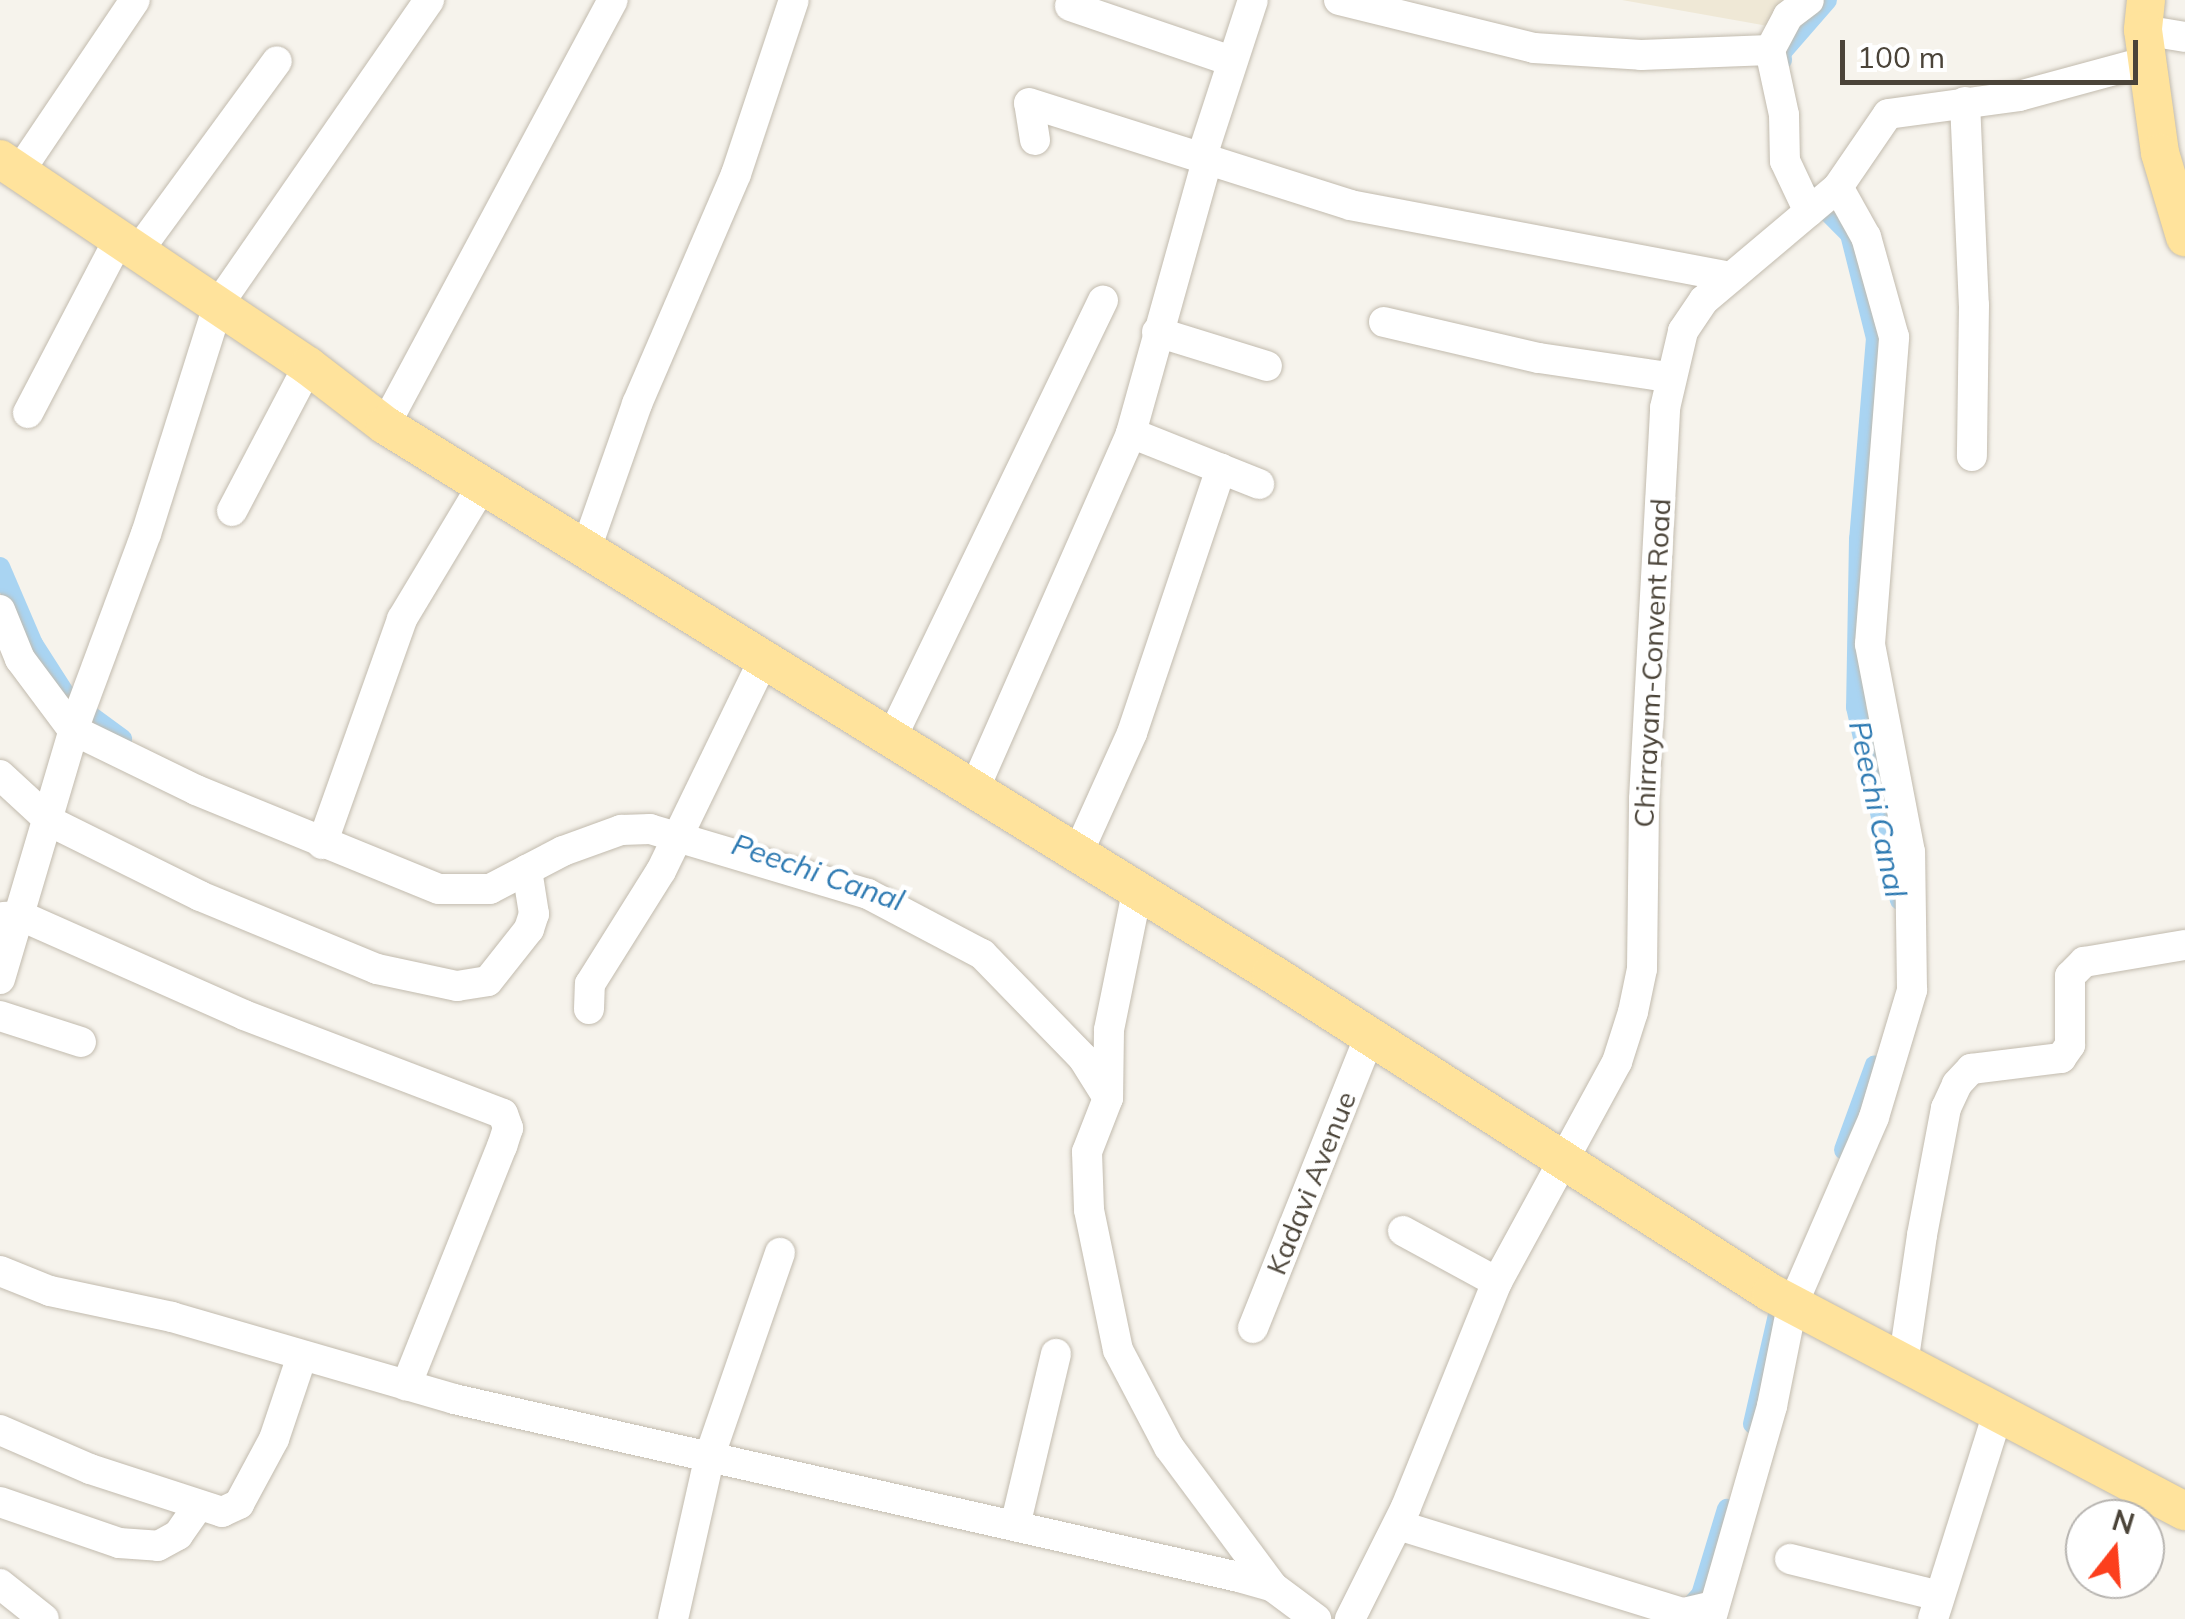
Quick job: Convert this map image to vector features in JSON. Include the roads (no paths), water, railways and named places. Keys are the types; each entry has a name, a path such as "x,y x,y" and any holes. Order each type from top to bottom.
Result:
{"main road":[{"path":"2145,31 2160,153 2185,237"},
{"path":"10,166 308,366 384,425 587,546 972,792 1369,1038 1559,1162 1783,1300 2185,1511"}],"street":[{"path":"10,166 135,0"},
{"path":"0,978 8,929 52,822 78,716 146,534 218,305 429,0"},
{"path":"384,425 613,0"},
{"path":"587,546 637,404 736,174 794,0"},
{"path":"972,792 1132,433 1204,160 1253,0"},
{"path":"1338,0 1534,48 1641,54 1770,50"},
{"path":"1398,1524 1683,1613 1712,1612 1772,1406 1783,1300 1874,1117 1912,990 1910,852 1870,644 1894,337 1866,237 1785,161 1784,116 1770,50 1788,16 1809,0"},
{"path":"1070,6 1232,61"},
{"path":"2145,31 2185,37"},
{"name":"Chirrayam-Convent Road","path":"1350,1619 1398,1524 1497,1282 1559,1162 1617,1062 1642,969 1644,799 1667,377 1683,331 1730,278 1823,200 1888,114 2019,96 2145,31"},
{"path":"28,413 128,245 278,61"},
{"path":"1966,102 1974,305 1972,456"},
{"path":"1035,140 1029,103 1350,205 1730,278"},
{"path":"891,740 1103,301"},
{"path":"1384,322 1539,358 1667,377"},
{"path":"1157,332 1267,366"},
{"path":"232,511 308,366"},
{"path":"1132,433 1260,484"},
{"path":"1077,855 1132,733 1221,469"},
{"path":"322,844 402,619 482,484"},
{"path":"0,610 20,660 78,716 322,844 439,889 490,889 621,830 682,823 868,894 935,924 982,954 1108,1084"},
{"path":"589,1009 590,984 661,871 764,659"},
{"path":"0,775 52,822 200,896 378,969 457,986 488,981 530,929 534,914 527,870"},
{"path":"1137,892 1109,1030 1108,1084 1084,1178 1118,1350 1169,1447 1295,1603"},
{"path":"8,929 503,1114 508,1128 502,1146 406,1386"},
{"path":"1903,1364 1946,1108 1957,1084 1971,1070 2061,1058 2070,1044 2070,976 2084,962 2185,946"},
{"path":"0,1016 81,1042"},
{"name":"Kadavi Avenue","path":"1253,1328 1369,1038"},
{"path":"1403,1231 1497,1282"},
{"path":"673,1619 710,1455 780,1252"},
{"path":"0,1271 406,1386 1015,1526 1295,1603"},
{"path":"1015,1526 1056,1354"},
{"path":"0,1430 197,1508 222,1512 239,1504 274,1439 302,1359"},
{"path":"1790,1558 1936,1607 1998,1413"},
{"path":"0,1502 119,1543 158,1546 178,1535 197,1508"},
{"path":"0,1584 44,1619"}],"waterway":[{"name":"Peechi Canal","path":"1782,60 1781,53 1827,0"},
{"name":"Peechi Canal","path":"1810,194 1850,234 1876,338 1859,539 1856,707 1900,900"},
{"name":"Peechi Canal","path":"0,567 33,644 69,700 122,739"},
{"name":"Peechi Canal","path":"1844,1150 1875,1065"},
{"name":"Peechi Canal","path":"1753,1424 1780,1306"},
{"name":"Peechi Canal","path":"1686,1611 1701,1595 1727,1509"}]}
